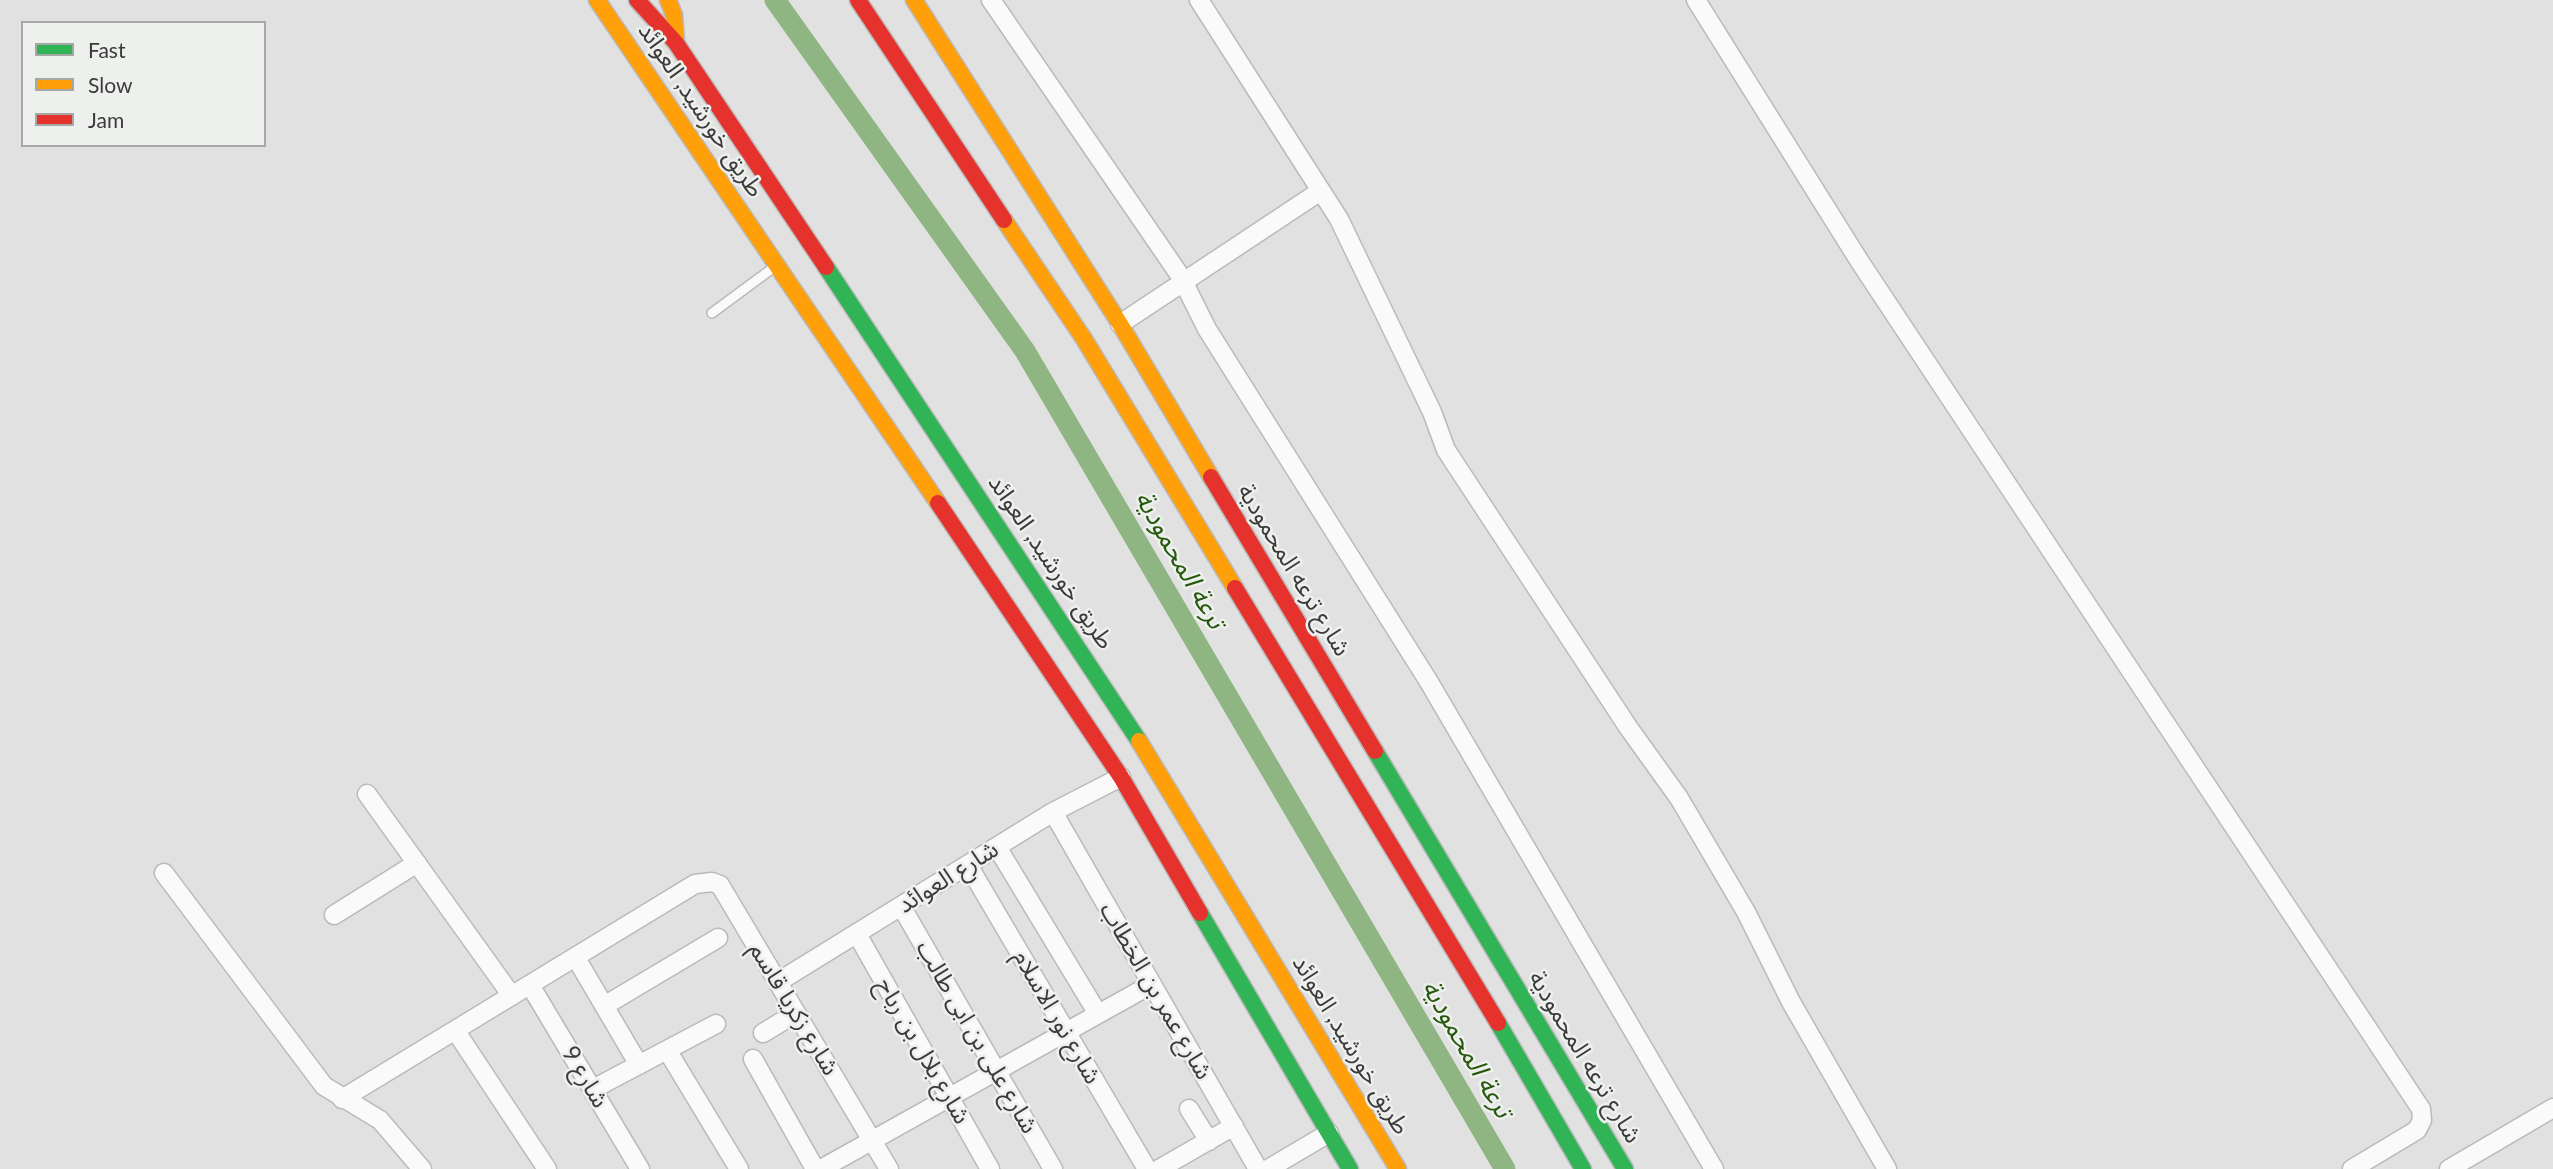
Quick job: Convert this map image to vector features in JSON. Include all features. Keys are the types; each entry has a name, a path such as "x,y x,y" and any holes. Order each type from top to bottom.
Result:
{"main road":[{"name":"طريق خورشيد, العوائد","path":"597,0 778,264 1121,777 1350,1169"},
{"name":"طريق خورشيد, العوائد","path":"637,0 676,43 1097,673 1252,923 1398,1169"},
{"path":"668,0 674,15 676,43"},
{"path":"858,0 1084,339 1478,988 1583,1169"},
{"name":"شارع ترعه المحمودية","path":"914,0 1120,324 1625,1169"}],"street":[{"path":"991,0 1184,282 1207,329 1429,682 1714,1169"},
{"path":"1199,0 1319,192 1339,219 1432,412 1446,450 1628,727 1679,798 1887,1169"},
{"path":"1696,0 1860,262 2420,1109 2422,1120 2417,1130 2352,1169"},
{"path":"1120,324 1319,192"},
{"name":"شارع العوائد","path":"778,982 1054,812 1121,777"},
{"path":"367,794 512,996"},
{"name":"شارع عمر بن الخطاب","path":"1054,812 1258,1169"},
{"path":"997,847 1098,1014"},
{"path":"334,915 417,863"},
{"name":"شارع نور الاسلام","path":"968,865 1146,1169"},
{"path":"164,873 324,1086 342,1100 380,1120 413,1166"},
{"name":"شارع زكريا قاسم","path":"576,958 695,884 712,882 720,885 889,1169"},
{"name":"شارع على بن ابى طالب","path":"901,906 1053,1169"},
{"name":"شارع بلال بن رباح","path":"856,934 990,1169"},
{"path":"604,1006 718,938"},
{"path":"342,1100 576,958 639,1065"},
{"path":"821,1169 1152,984"},
{"name":"شارع 9","path":"530,985 640,1169"},
{"path":"763,1033 796,1013"},
{"path":"593,1089 716,1024"},
{"path":"455,1030 547,1169"},
{"path":"667,1050 738,1169"},
{"path":"753,1059 815,1169"},
{"path":"2453,1168 2553,1108"},
{"path":"1189,1109 1209,1141"},
{"path":"1159,1169 1234,1126"},
{"path":"1268,1169 1329,1133"}],"lane":[{"path":"712,313 778,264"}],"waterway":[{"name":"ترعة المحمودية","path":"775,0 1025,351 1505,1169"}],"traffic: fast":[{"path":"826,267 1139,741"},
{"path":"1375,751 1625,1169"},
{"path":"1200,913 1350,1169"},
{"path":"1498,1023 1583,1169"}],"traffic: slow":[{"path":"597,0 938,503"},
{"path":"668,0 674,15 676,43"},
{"path":"914,0 1120,324 1211,477"},
{"path":"1004,220 1084,339 1235,588"},
{"path":"1139,741 1398,1169"}],"traffic: jam":[{"path":"637,0 676,43 826,267"},
{"path":"858,0 1004,220"},
{"path":"1211,477 1375,751"},
{"path":"938,503 1121,777 1200,913"},
{"path":"1235,588 1498,1023"}]}
